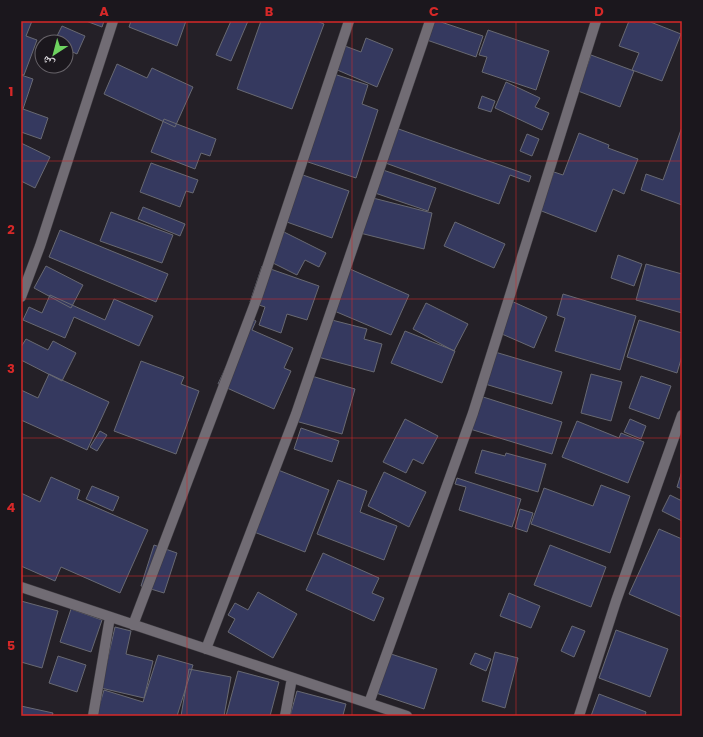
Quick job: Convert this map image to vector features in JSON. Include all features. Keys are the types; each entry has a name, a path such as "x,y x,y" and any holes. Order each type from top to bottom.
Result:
{"street":[{"path":"21,297 40,246 113,21"},
{"path":"133,625 257,298 349,21"},
{"path":"206,649 296,414 430,21"},
{"path":"369,703 473,413 596,21"},
{"path":"579,716 616,601 682,415"},
{"path":"21,588 407,716"},
{"path":"92,716 110,617"},
{"path":"285,716 292,678"}],"building":[{"path":"21,21 32,21 26,36 34,39 34,48 24,75 21,74"},
{"path":"86,21 104,21 102,27"},
{"path":"131,21 186,21 177,46 129,27"},
{"path":"231,21 248,21 231,61 216,55"},
{"path":"261,21 317,21 324,24 292,109 237,89"},
{"path":"426,21 438,21 483,36 476,57 421,38"},
{"path":"629,21 648,21 681,34 662,81 632,70 639,53 619,46"},
{"path":"62,26 85,36 77,54 74,53 74,34 58,34"},
{"path":"488,30 549,51 536,90 482,72 487,57 479,55"},
{"path":"366,38 393,49 377,87 335,69 345,46 361,52"},
{"path":"591,55 634,71 620,107 578,91"},
{"path":"117,64 147,78 152,68 193,87 175,127 104,94"},
{"path":"334,74 368,85 362,104 378,110 356,178 302,160"},
{"path":"21,75 33,79 23,109 48,118 41,139 21,132"},
{"path":"506,82 540,98 535,107 549,113 542,130 495,108"},
{"path":"482,96 495,101 491,112 478,108"},
{"path":"164,119 216,139 210,156 201,153 195,169 151,152"},
{"path":"393,127 531,176 529,182 510,175 499,204 380,161"},
{"path":"682,127 682,205 641,190 646,174 663,180"},
{"path":"579,133 609,145 608,148 638,159 624,194 613,189 596,232 539,210 554,172 563,175"},
{"path":"527,134 539,139 532,156 520,151"},
{"path":"21,143 50,157 35,188 21,181"},
{"path":"151,163 198,180 193,193 186,191 180,207 140,192"},
{"path":"380,169 436,188 428,211 372,192"},
{"path":"300,174 349,191 332,238 284,221"},
{"path":"369,197 432,213 424,249 360,233"},
{"path":"143,207 185,224 180,236 138,219"},
{"path":"111,212 173,235 162,263 100,241"},
{"path":"455,222 505,244 494,268 444,246"},
{"path":"60,230 168,274 156,302 49,257"},
{"path":"282,231 326,253 319,267 305,260 297,275 267,260"},
{"path":"618,255 642,264 634,286 611,278"},
{"path":"646,264 682,274 682,313 636,300"},
{"path":"46,266 83,285 71,308 34,288"},
{"path":"262,266 319,286 307,320 287,314 281,333 259,325 265,307 250,302"},
{"path":"350,269 409,295 391,335 332,310"},
{"path":"563,294 636,316 620,370 555,351 565,318 557,315"},
{"path":"50,295 105,320 114,299 153,316 139,346 74,317 65,338 23,320 29,307 42,313"},
{"path":"509,300 547,317 534,348 495,331"},
{"path":"426,303 468,324 454,351 413,329"},
{"path":"249,317 256,321 252,330 293,348 284,368 291,371 274,409 218,384"},
{"path":"328,319 367,329 364,339 382,344 374,372 318,357"},
{"path":"639,320 682,333 682,356 677,373 627,357"},
{"path":"405,331 455,351 442,383 391,363"},
{"path":"26,339 48,350 53,341 76,353 62,381 21,360 21,347"},
{"path":"495,352 562,372 552,404 485,384"},
{"path":"141,361 184,377 181,384 199,391 176,454 114,431"},
{"path":"49,374 109,402 87,450 21,420 21,390 38,398"},
{"path":"305,374 355,389 342,434 292,420"},
{"path":"591,374 622,382 611,421 581,413"},
{"path":"641,376 671,386 659,419 629,408"},
{"path":"480,396 562,422 552,454 470,429"},
{"path":"405,419 438,436 423,464 413,459 406,473 383,462"},
{"path":"630,419 646,426 641,439 624,432"},
{"path":"577,421 619,438 621,433 644,442 628,483 562,457"},
{"path":"301,428 339,441 332,462 294,449"},
{"path":"100,431 107,435 97,451 90,447"},
{"path":"482,450 505,456 506,453 546,464 538,492 475,473"},
{"path":"273,468 329,490 305,552 249,530"},
{"path":"682,471 682,489 677,487"},
{"path":"384,472 426,492 409,527 368,506"},
{"path":"51,477 80,490 77,499 148,530 120,593 61,567 55,581 21,566 21,493 40,502"},
{"path":"457,478 521,499 512,527 459,510 466,487 455,484"},
{"path":"338,480 367,491 360,512 397,526 384,560 317,534"},
{"path":"601,485 630,496 610,553 531,524 544,488 593,506"},
{"path":"92,486 119,497 113,511 86,499"},
{"path":"670,495 682,501 682,521 662,511"},
{"path":"520,509 533,513 527,532 515,528"},
{"path":"659,529 682,539 682,617 629,594"},
{"path":"154,545 177,553 164,593 141,586"},
{"path":"550,545 606,567 591,607 534,585"},
{"path":"323,553 379,578 372,593 384,598 374,621 306,590"},
{"path":"258,592 297,614 273,658 228,632 235,619 228,615 235,603 248,610"},
{"path":"509,593 540,606 531,628 500,616"},
{"path":"21,601 58,611 42,668 21,662"},
{"path":"71,609 102,620 91,652 60,642"},
{"path":"572,626 585,631 574,657 561,651"},
{"path":"115,627 131,631 126,654 153,661 144,698 101,688"},
{"path":"616,630 668,649 650,697 599,678"},
{"path":"495,652 518,658 505,708 482,701"},
{"path":"388,653 437,669 424,709 376,693"},
{"path":"475,653 491,659 486,671 470,664"},
{"path":"158,655 193,665 177,716 96,716 104,690 143,702"},
{"path":"58,656 86,665 77,692 49,683"},
{"path":"189,669 231,677 224,716 181,716"},
{"path":"238,671 279,682 270,716 226,716"},
{"path":"297,691 346,704 343,715 345,716 290,716"},
{"path":"599,694 646,712 645,716 591,716"},
{"path":"21,706 53,713 52,716 21,716"}]}
